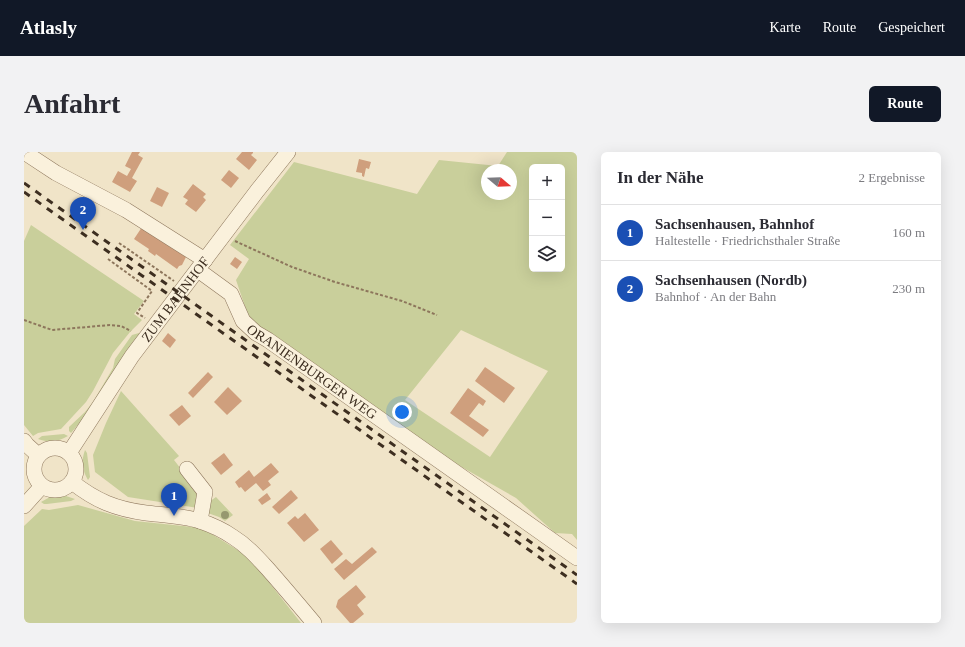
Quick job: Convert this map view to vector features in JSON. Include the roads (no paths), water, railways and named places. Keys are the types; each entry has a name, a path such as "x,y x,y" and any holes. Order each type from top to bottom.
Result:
{"street":[{"name":"ZUM BAHNHOF","path":"69,453 132,356 288,152"},
{"name":"ORANIENBURGER WEG","path":"25,153 56,173 126,210 202,265 231,294 243,321 256,333 577,558"},
{"path":"24,441 27,446 38,455"},
{"path":"53,447 69,453 74,458 76,464 75,477 72,482 61,490 54,491 42,486 34,475 33,468 38,455 53,447"},
{"path":"187,469 205,492 200,521"},
{"path":"72,482 93,498 113,507 200,521 221,529 251,550 314,623"},
{"path":"24,506 42,486"}],"railway":[{"path":"24,183 577,575"},
{"path":"24,192 577,584"}],"place":[{"name":"Sachsenhausen (Nordb)","path":"83,230"},
{"name":"Sachsenhausen, Bahnhof","path":"174,516"}]}
